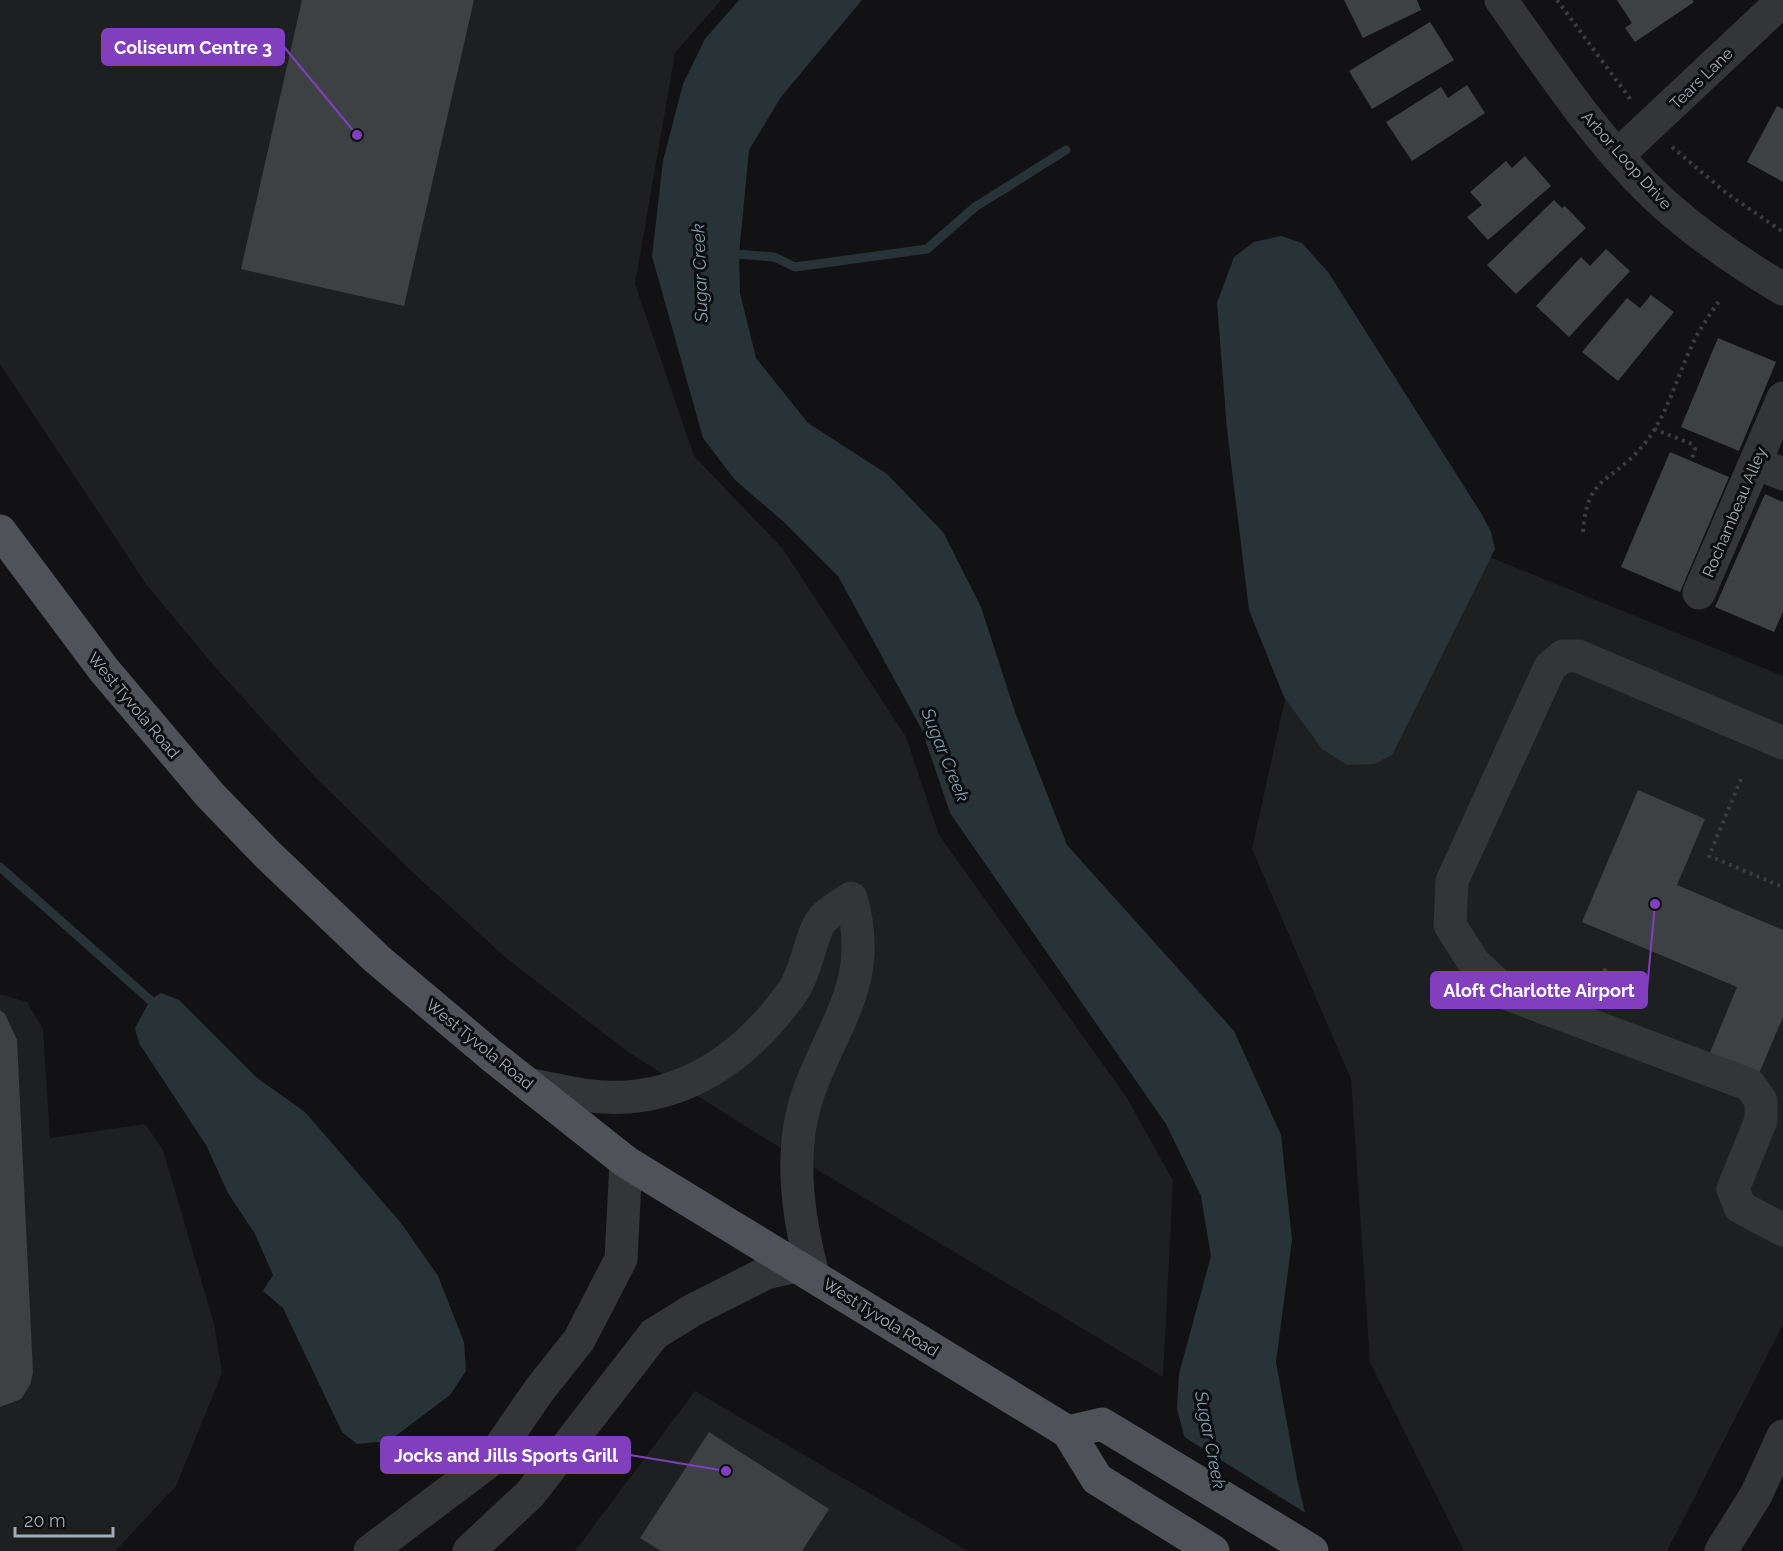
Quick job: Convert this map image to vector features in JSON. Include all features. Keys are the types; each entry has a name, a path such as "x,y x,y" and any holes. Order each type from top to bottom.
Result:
{"main road":[{"name":"West Tyvola Road","path":"0,531 104,670 210,795 259,846 377,959 492,1056 626,1162 1068,1432 1097,1479 1214,1551"},
{"path":"1068,1432 1102,1424 1312,1551"}],"street":[{"name":"Arbor Loop Drive","path":"1502,0 1570,97 1618,155 1663,203 1719,248 1783,289"},
{"name":"Tears Lane","path":"1618,155 1783,0"},
{"name":"Rochambeau Alley","path":"1699,593 1769,468 1783,398"},
{"path":"1783,743 1578,657 1563,656 1550,667 1452,881 1450,926 1474,963 1508,994 1750,1085 1761,1101 1761,1120 1733,1189 1740,1208 1783,1230"},
{"path":"469,1551 530,1494 654,1334 693,1310 766,1273 806,1271 800,1224 797,1156 808,1095 850,998 857,973 858,923 851,898 821,920 804,970 793,991 746,1046 701,1078 655,1094 603,1097 531,1085"},
{"path":"370,1551 491,1460 540,1389 579,1340 621,1259 626,1162"},
{"path":"1721,1551 1756,1495 1783,1436"}],"path":[{"path":"1557,0 1633,102"},
{"path":"1671,146 1725,192 1783,232"},
{"path":"1583,532 1584,514 1595,487 1640,450 1667,406 1694,340 1720,300"},
{"path":"1654,429 1692,444 1695,449 1692,461"},
{"path":"1741,779 1709,856 1783,887"}],"shaded area":[{"path":"0,0 721,0 675,53 635,284 694,456 783,549 906,737 939,835 1127,1098 1173,1181 1163,1377 761,1136 628,1052 506,958 407,867 315,777 215,667 146,584 0,364"},
{"path":"1364,506 1783,676 1783,1325 1667,1551 1464,1551 1370,1362 1351,1079 1252,849 1323,527"},
{"path":"0,994 27,1002 43,1029 50,1138 145,1124 163,1150 214,1324 222,1373 176,1486 115,1551 0,1551"},
{"path":"695,1391 968,1551 575,1551"}],"water":[{"name":"Sugar Creek","path":"739,0 862,0 781,97 749,150 739,254 740,293 756,358 808,423 887,474 943,532 981,607 1015,712 1067,845 1234,1031 1281,1135 1292,1240 1276,1362 1297,1479 1314,1551 1215,1551 1177,1409 1179,1374 1211,1256 1201,1196 1166,1124 950,813 922,730 838,576 785,523 735,480 703,438 652,256 663,161 683,84 705,39"},
{"path":"1281,236 1302,243 1328,272 1481,513 1491,532 1495,549 1392,755 1374,764 1347,765 1322,749 1284,697 1249,610 1227,429 1217,303 1234,257 1254,242"},
{"path":"161,993 179,1000 257,1078 305,1112 401,1223 438,1276 464,1342 466,1371 450,1395 389,1441 357,1444 342,1432 283,1308 263,1291 273,1275 255,1234 228,1193 206,1145 139,1043 135,1028 150,1000"}],"pier":[{"path":"1181,1435 1309,1515 1317,1551 1212,1551"}],"building":[{"path":"302,0 474,0 404,306 241,269"},
{"path":"1344,0 1417,0 1421,10 1363,38"},
{"path":"1617,0 1693,0 1694,2 1635,42 1625,28 1632,23"},
{"path":"1430,22 1454,60 1372,109 1349,71"},
{"path":"1467,85 1485,113 1412,161 1386,122 1441,87 1448,98"},
{"path":"1777,106 1783,109 1783,182 1747,162"},
{"path":"1525,156 1551,186 1488,240 1467,217 1482,205 1470,192 1506,161 1512,168"},
{"path":"1554,200 1562,208 1565,206 1586,228 1516,294 1487,265"},
{"path":"1606,249 1630,271 1569,337 1536,306 1581,257 1590,266"},
{"path":"1651,295 1674,312 1618,381 1582,352 1627,298 1640,308"},
{"path":"1718,338 1776,362 1739,451 1681,427"},
{"path":"1670,452 1729,477 1680,592 1621,567"},
{"path":"1765,494 1783,502 1783,612 1774,632 1715,607"},
{"path":"1638,790 1705,819 1677,885 1783,930 1783,1017 1758,1076 1709,1055 1737,987 1582,922"},
{"path":"0,1010 5,1014 17,1040 33,1373 30,1385 21,1399 0,1407"},
{"path":"709,1432 829,1509 802,1551 661,1551 640,1538"}],"waterway":[{"path":"726,253 774,257 795,267 927,249 975,207 1066,150"},
{"path":"0,867 158,1007"}],"place":[{"name":"Coliseum Centre 3","path":"357,135"},
{"name":"Aloft Charlotte Airport","path":"1655,904"},
{"name":"Jocks and Jills Sports Grill","path":"726,1471"}]}
